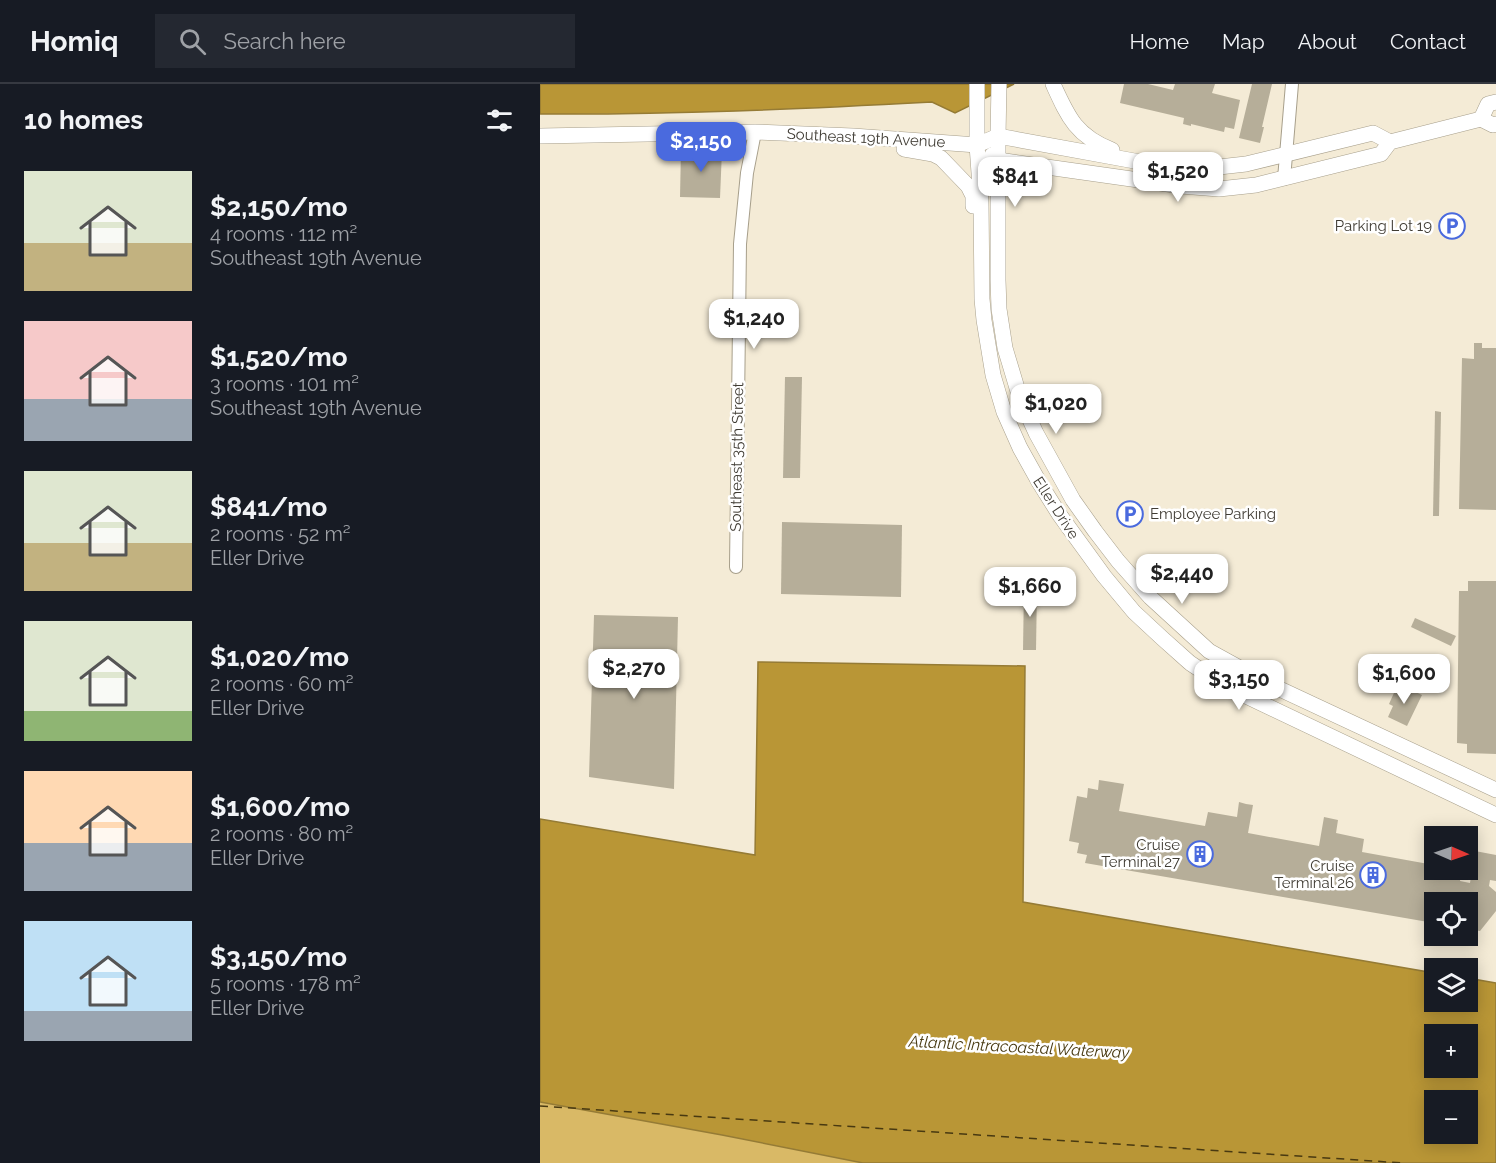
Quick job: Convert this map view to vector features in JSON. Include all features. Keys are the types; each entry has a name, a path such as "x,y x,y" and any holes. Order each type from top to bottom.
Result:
{"street":[{"name":"Eller Drive","path":"977,84 977,145 984,320 993,375 1004,412 1020,448 1059,514 1092,561 1134,612 1190,663 1223,685 1496,815"},
{"path":"1053,84 1066,112 1084,135 1096,144 1140,162"},
{"path":"1284,179 1292,84"},
{"name":"Eller Drive","path":"999,91 999,309 1005,348 1028,415 1073,500 1118,561 1160,607 1209,651 1267,682 1496,789"},
{"path":"998,136 1140,162 1210,168 1246,164 1373,133 1390,142 1488,122 1488,104 1496,102"},
{"name":"Southeast 19th Avenue","path":"540,136 755,132 977,145 998,136"},
{"name":"Southeast 35th Street","path":"736,567 740,244 747,173 755,132"},
{"path":"778,133 793,143 883,147 921,151 941,158 968,186 973,195 972,232 981,265"},
{"path":"977,145 998,160 1200,188 1238,188 1284,179 1381,154 1390,142"}],"shaded area":[{"path":"540,1102 722,1135 863,1163 540,1163"}],"water":[{"path":"540,84 1014,84 955,113 932,102 736,111 589,114 540,114"},
{"name":"Atlantic Intracoastal Waterway","path":"758,662 1025,666 1023,902 1424,971 1424,1012 1478,1012 1478,980 1496,983 1496,1163 863,1163 540,1102 540,819 755,855"}],"building":[{"path":"1124,84 1148,84 1173,90 1175,84 1215,84 1212,93 1240,100 1234,129 1225,127 1224,132 1191,124 1191,126 1183,124 1184,118 1120,103"},
{"path":"1252,84 1272,84 1260,143 1239,138"},
{"path":"681,149 722,150 720,198 680,197"},
{"path":"1474,343 1482,343 1482,348 1496,348 1496,510 1459,509 1462,358 1474,359"},
{"path":"785,377 802,377 800,478 783,478"},
{"path":"1435,411 1441,412 1439,516 1433,516"},
{"path":"782,522 902,525 901,597 781,594"},
{"path":"1468,581 1496,581 1496,754 1467,753 1467,744 1457,743 1459,591 1468,591"},
{"path":"1024,587 1037,587 1036,650 1023,650"},
{"path":"594,615 678,617 674,789 589,777"},
{"path":"1415,618 1456,636 1451,646 1411,627"},
{"path":"1398,684 1422,695 1407,726 1388,717 1393,706 1389,704"},
{"path":"1099,780 1124,784 1119,811 1205,826 1208,812 1237,817 1239,802 1253,805 1248,833 1319,846 1324,817 1338,820 1336,833 1364,839 1362,852 1424,863 1424,880 1460,880 1470,883 1470,880 1478,880 1478,852 1496,855 1496,881 1490,880 1489,886 1496,892 1496,911 1480,931 1478,931 1478,892 1424,892 1424,921 1085,863 1087,855 1077,853 1079,843 1069,841 1077,796 1087,798 1088,788 1098,790"}],"ferry route":[{"path":"540,1106 1403,1163"}],"place":[{"name":"Parking Lot 19","path":"1452,226"},
{"name":"Employee Parking","path":"1130,514"},
{"name":"Cruise Terminal 27","path":"1200,854"},
{"name":"Cruise Terminal 26","path":"1373,875"}]}
